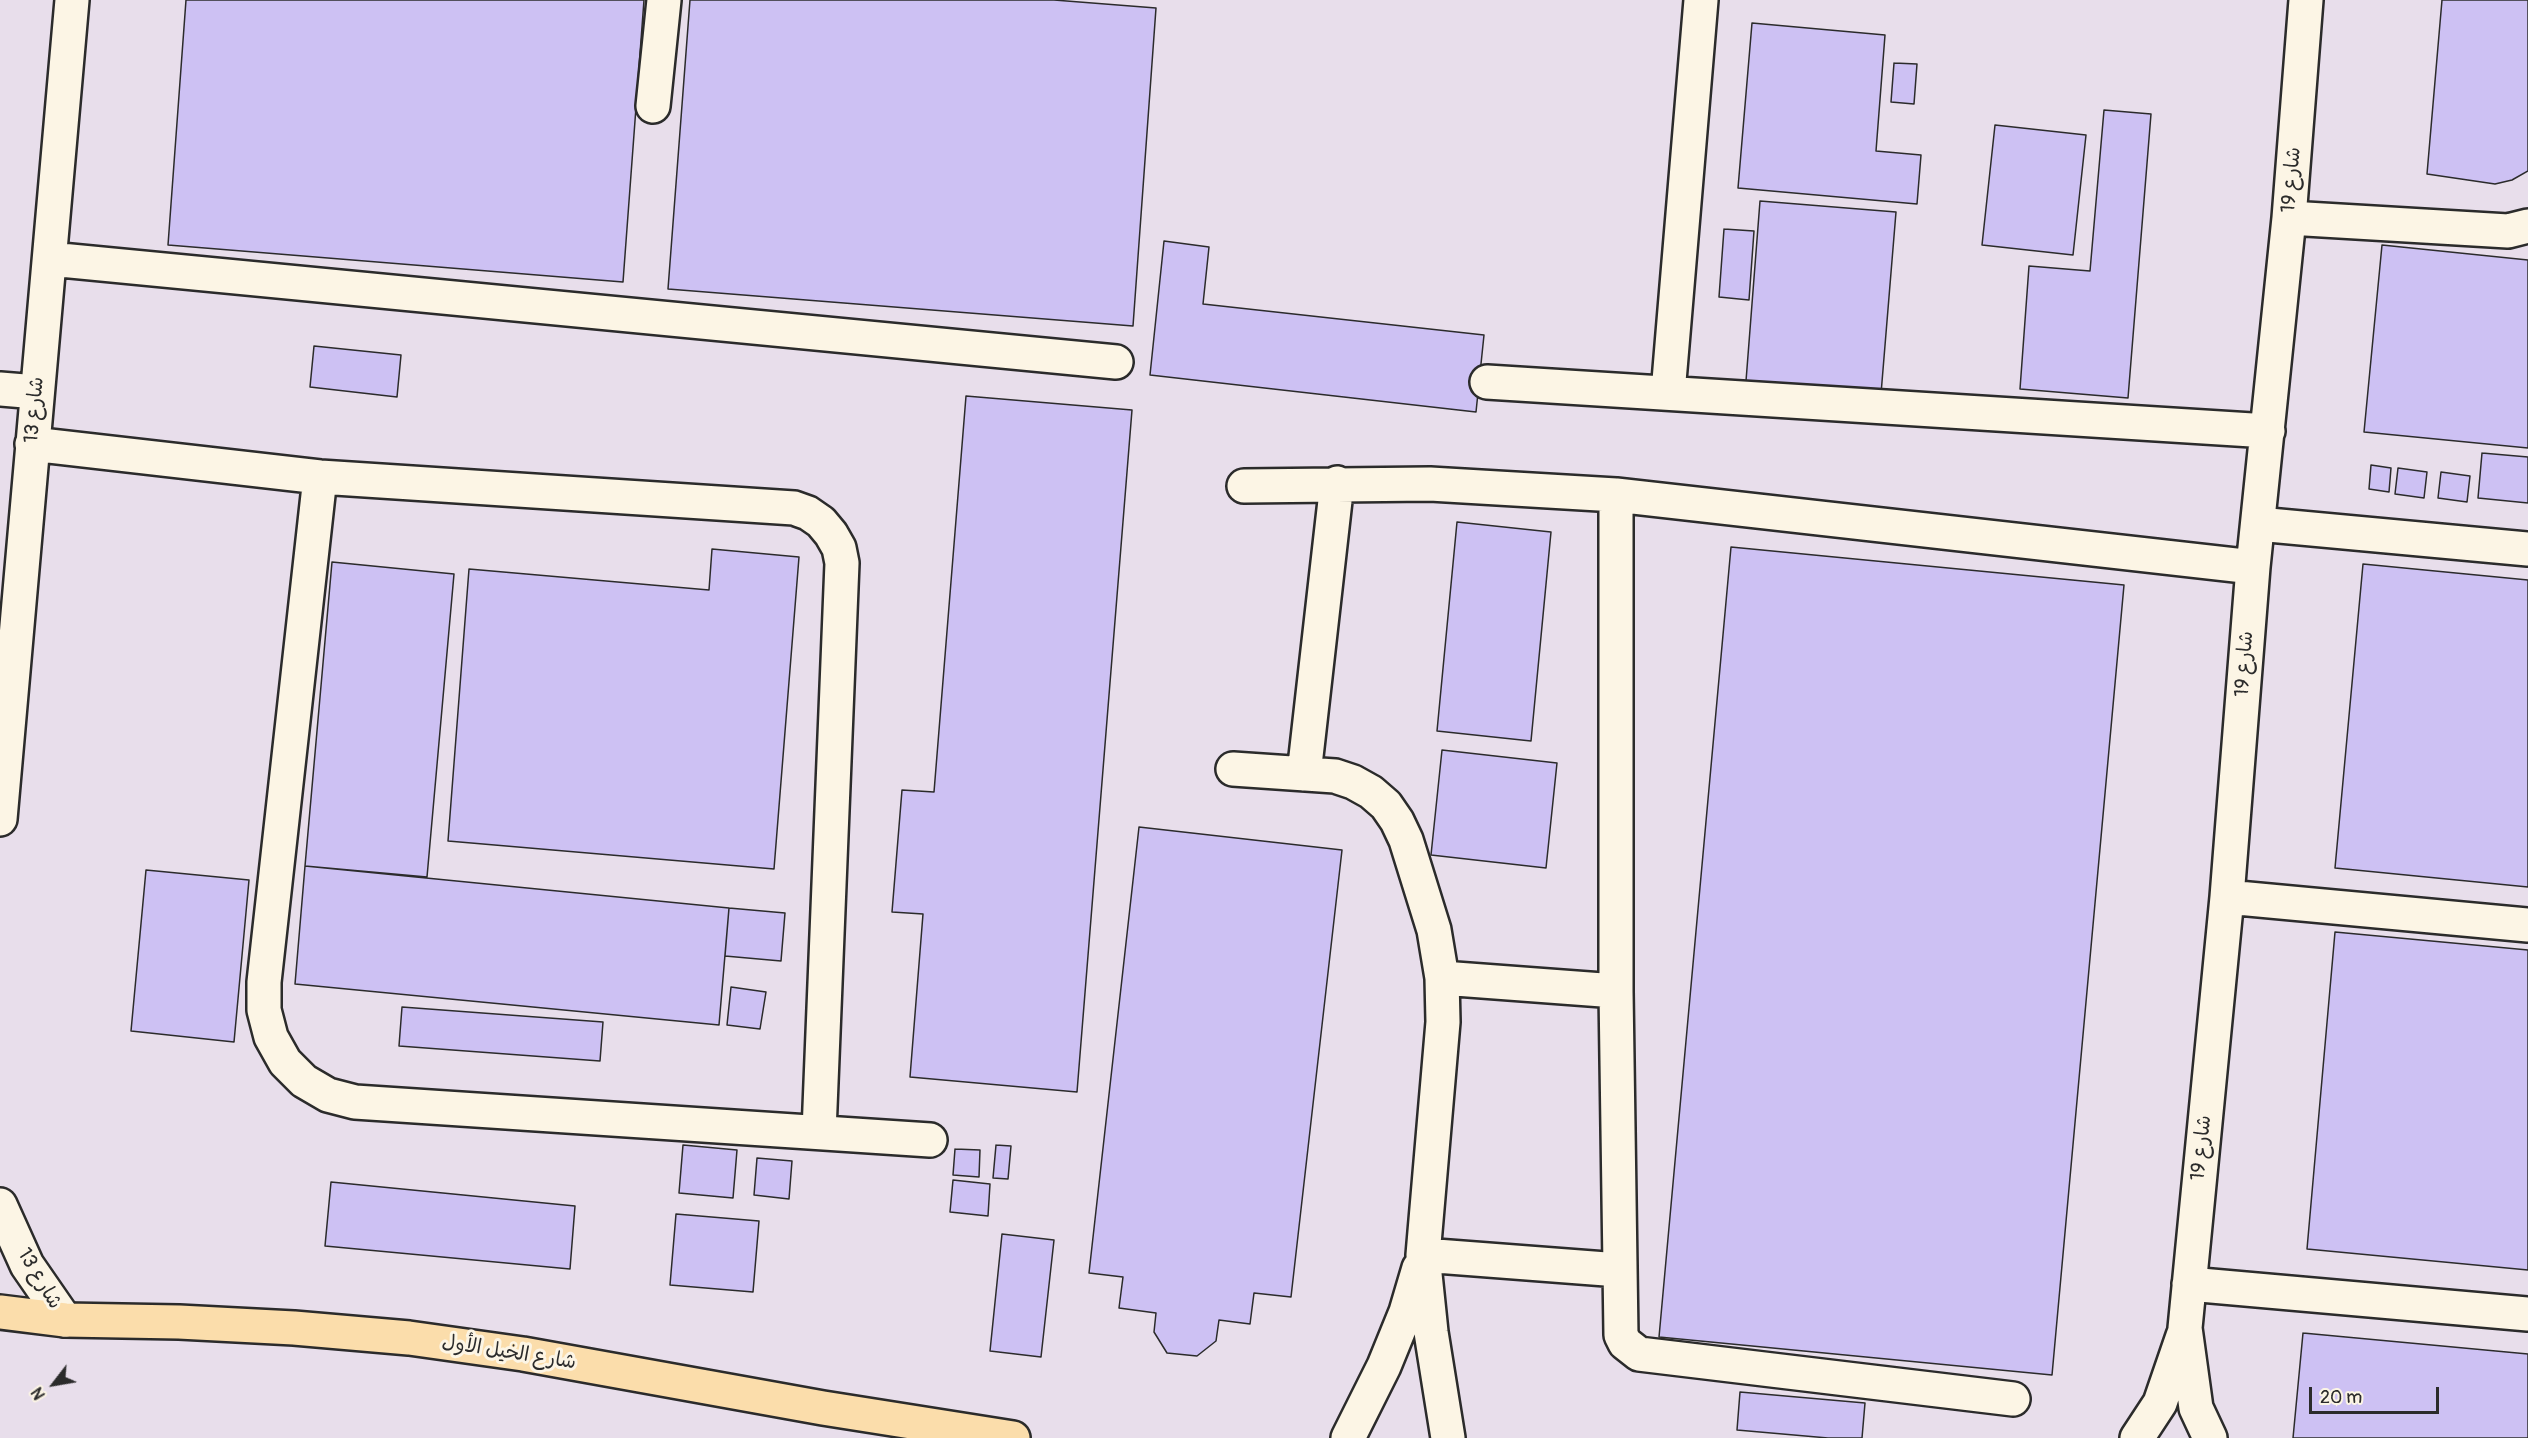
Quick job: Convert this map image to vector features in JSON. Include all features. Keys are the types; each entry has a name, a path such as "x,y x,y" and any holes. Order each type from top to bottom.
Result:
{"main road":[{"name":"شارع الخيل الأول","path":"0,1312 65,1320 271,1327 409,1338 523,1354 823,1408 1014,1438"}],"lane":[{"name":"شارع 13","path":"0,819 72,0"},
{"path":"653,106 664,0"},
{"path":"1668,393 1701,0"},
{"name":"شارع 19","path":"2210,1438 2196,1408 2185,1328 2227,897 2253,567 2289,218 2306,0"},
{"path":"2289,218 2508,231 2528,225"},
{"path":"50,259 1116,362"},
{"path":"1487,382 2268,431"},
{"path":"0,389 36,392"},
{"path":"32,444 320,477 794,507 821,522 839,548 842,563 819,1132"},
{"path":"320,477 264,982 264,1010 271,1037 285,1062 304,1081 320,1091 355,1102 930,1140"},
{"path":"1244,486 1336,483 1442,484 1616,495 2253,567"},
{"path":"1304,774 1336,483"},
{"path":"1616,495 1616,992 1621,1335 1625,1343 1639,1354 2013,1400"},
{"path":"2258,524 2528,549"},
{"path":"1233,769 1335,776 1353,782 1379,799 1397,822 1406,840 1434,930 1442,978 1443,1022 1423,1255 1432,1342 1448,1438"},
{"path":"2227,897 2528,925"},
{"path":"1442,978 1616,992"},
{"name":"شارع 13","path":"0,1205 27,1265 65,1320"},
{"path":"1423,1255 1619,1269"},
{"path":"1348,1438 1384,1366 1406,1312 1423,1255"},
{"path":"2189,1284 2528,1314"},
{"name":"شارع 19","path":"2137,1438 2160,1402 2185,1328"}],"shaded area":[{"path":"0,0 2528,0 2528,1438 0,1438"}],"building":[{"path":"186,0 644,0 623,282 168,245"},
{"path":"690,0 1054,0 1156,8 1133,326 668,289"},
{"path":"2442,0 2528,0 2528,171 2512,180 2495,184 2427,174"},
{"path":"1752,23 1885,35 1876,151 1921,155 1917,204 1738,188"},
{"path":"1894,63 1917,64 1914,104 1891,102"},
{"path":"2104,110 2151,114 2128,398 2020,389 2029,266 2090,271"},
{"path":"1995,125 2086,135 2073,255 1982,245"},
{"path":"1760,201 1896,212 1881,394 1746,381"},
{"path":"1724,229 1754,231 1749,300 1719,297"},
{"path":"1164,241 1209,247 1203,304 1484,335 1476,412 1150,375"},
{"path":"2382,245 2528,260 2528,448 2364,432"},
{"path":"314,346 401,355 397,397 310,387"},
{"path":"966,396 1132,410 1077,1092 910,1077 923,914 892,912 902,790 934,792"},
{"path":"2482,453 2528,457 2528,503 2478,498"},
{"path":"2371,465 2391,468 2389,492 2369,489"},
{"path":"2398,468 2427,472 2424,498 2395,494"},
{"path":"2441,472 2470,476 2467,502 2438,498"},
{"path":"1457,522 1551,532 1531,741 1437,731"},
{"path":"1731,547 2124,585 2052,1375 1659,1337"},
{"path":"712,549 799,557 774,869 448,841 469,569 709,590"},
{"path":"332,562 454,574 427,877 305,866"},
{"path":"2363,564 2528,580 2528,887 2335,868"},
{"path":"1442,750 1557,763 1546,868 1431,855"},
{"path":"1139,827 1342,850 1291,1297 1254,1293 1250,1324 1219,1320 1216,1341 1197,1356 1167,1353 1154,1332 1156,1313 1119,1308 1123,1277 1089,1273"},
{"path":"305,866 729,908 719,1025 295,984"},
{"path":"146,870 249,880 234,1042 131,1031"},
{"path":"729,908 785,913 781,961 725,956"},
{"path":"2335,932 2528,950 2528,1270 2307,1249"},
{"path":"731,987 766,992 760,1029 727,1025"},
{"path":"402,1007 603,1022 600,1061 399,1046"},
{"path":"683,1145 737,1150 733,1198 679,1193"},
{"path":"996,1145 1011,1146 1008,1179 993,1178"},
{"path":"955,1149 980,1150 979,1177 953,1175"},
{"path":"757,1158 792,1161 789,1199 754,1195"},
{"path":"953,1180 990,1184 988,1216 950,1212"},
{"path":"331,1182 575,1206 570,1269 325,1246"},
{"path":"676,1214 759,1221 753,1292 670,1285"},
{"path":"1002,1234 1054,1240 1041,1357 990,1351"},
{"path":"2303,1333 2528,1354 2528,1438 2293,1438"},
{"path":"1740,1392 1865,1403 1862,1438 1828,1438 1737,1430"}]}
